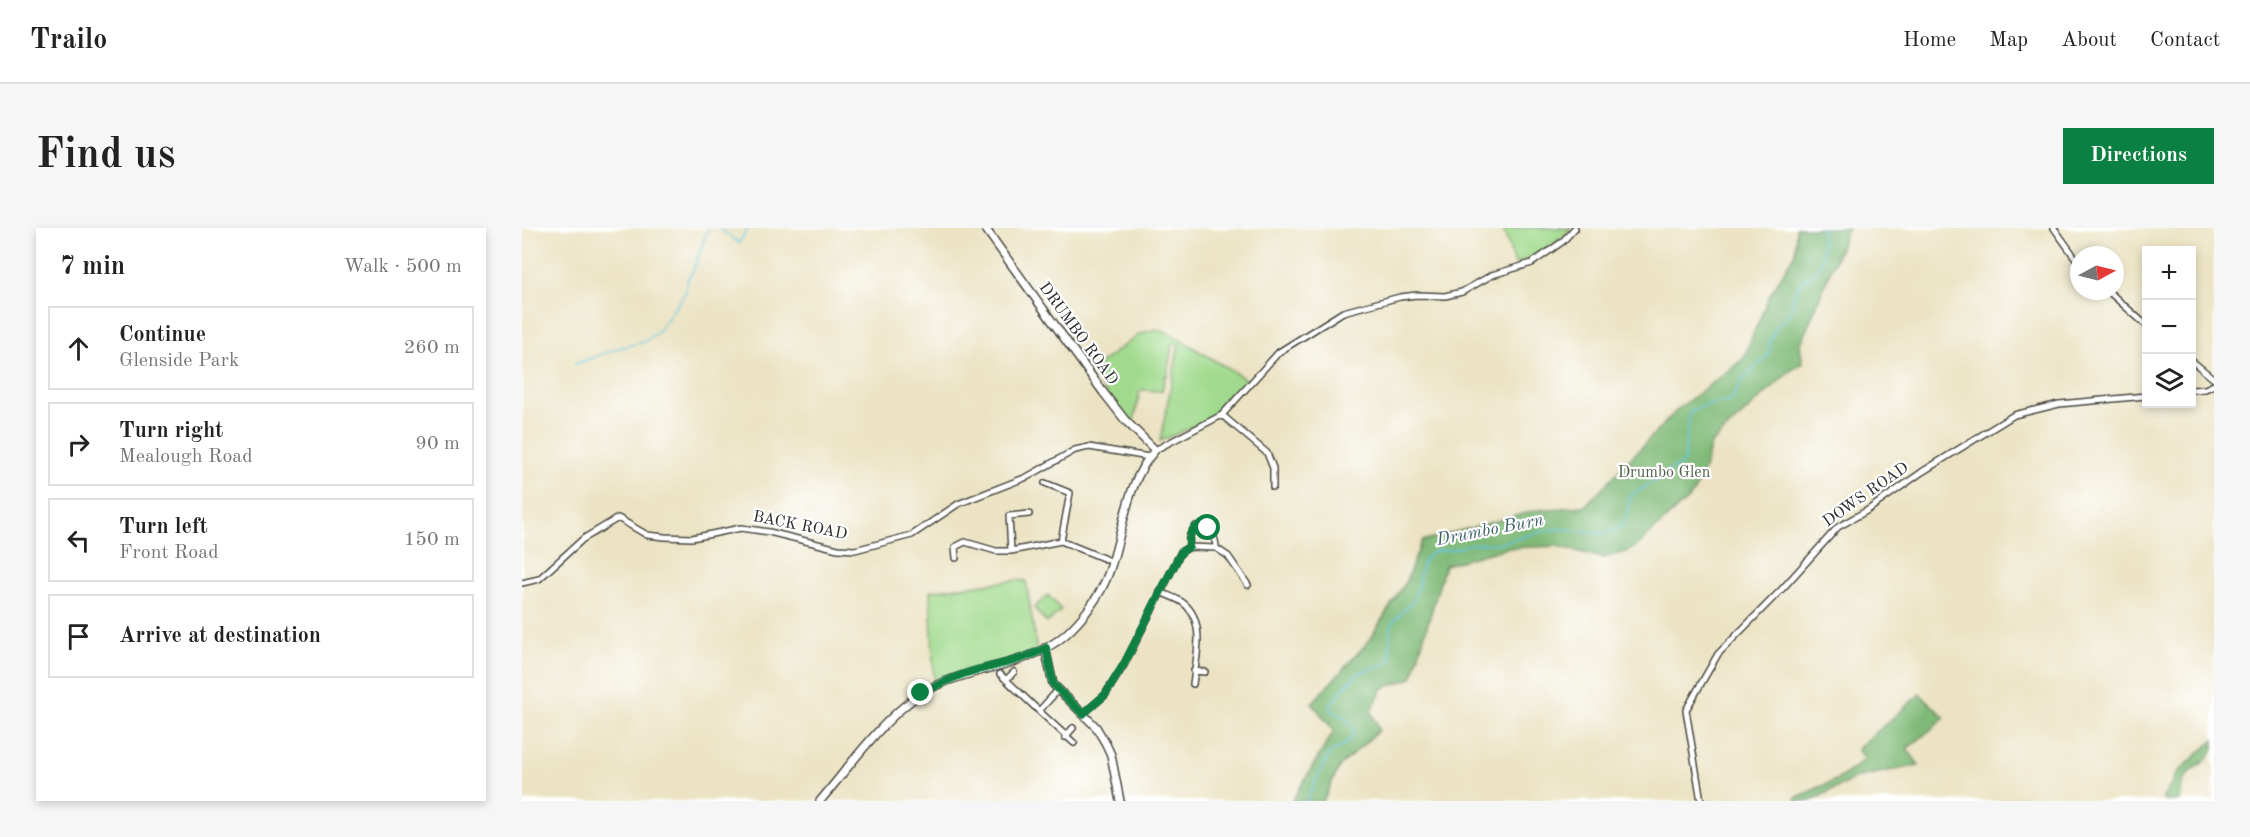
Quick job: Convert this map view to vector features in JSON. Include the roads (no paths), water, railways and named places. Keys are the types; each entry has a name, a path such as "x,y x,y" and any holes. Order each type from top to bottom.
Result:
{"street":[{"name":"DRUMBO ROAD","path":"985,228 1103,392 1125,420 1155,450"},
{"path":"820,801 891,719 921,693 963,674 1030,657 1065,635 1101,590 1113,562 1126,506 1149,457 1155,450 1222,415 1279,352 1343,312 1400,297 1445,296 1462,292 1492,275 1532,263 1562,242 1575,228"},
{"path":"2054,228 2070,250"},
{"path":"2118,300 2142,321"},
{"path":"2196,364 2214,379"},
{"path":"2196,389 2214,385"},
{"name":"DOWS ROAD","path":"1701,801 1686,710 1718,654 1783,588 1838,527 2014,415 2059,404 2142,396"},
{"path":"1222,415 1267,453 1274,468 1273,487"},
{"name":"BACK ROAD","path":"522,582 539,579 583,539 618,518 647,535 692,538 741,528 769,532 838,549 855,550 912,535 951,507 1027,477 1075,450 1095,448 1149,457"},
{"path":"1045,483 1070,493 1061,541"},
{"path":"1011,550 1009,516 1029,514"},
{"path":"1189,547 1192,530 1202,525 1214,536 1216,548"},
{"path":"956,558 955,547 965,542 996,551 1061,541 1113,562"},
{"path":"1083,714 1105,695 1124,664 1181,552 1189,547 1216,548 1228,556 1248,585"},
{"path":"1160,592 1181,602 1195,620 1198,648 1193,684"},
{"path":"1046,648 1050,675 1058,690 1096,727 1106,744 1111,755 1120,801"},
{"path":"1194,671 1205,672"},
{"path":"1006,680 1014,672"},
{"path":"1000,674 1074,744"},
{"path":"1039,711 1058,690"},
{"path":"1065,737 1073,728"}],"waterway":[{"path":"575,364 619,348 644,342 658,332 685,293 688,278 693,271 708,228"},
{"path":"719,228 739,243 748,228"},
{"name":"Drumbo Burn","path":"1306,801 1329,754 1344,745 1353,735 1350,723 1333,712 1330,706 1356,676 1391,660 1391,627 1414,599 1422,566 1428,556 1437,551 1472,544 1499,543 1550,530 1570,529 1605,533 1614,531 1622,525 1627,514 1629,497 1684,462 1690,412 1707,405 1731,401 1742,381 1769,354 1770,339 1778,325 1790,312 1795,292 1800,284 1819,267 1822,257 1822,228"}],"park label":[{"name":"Drumbo Glen","path":"1664,473"}]}
